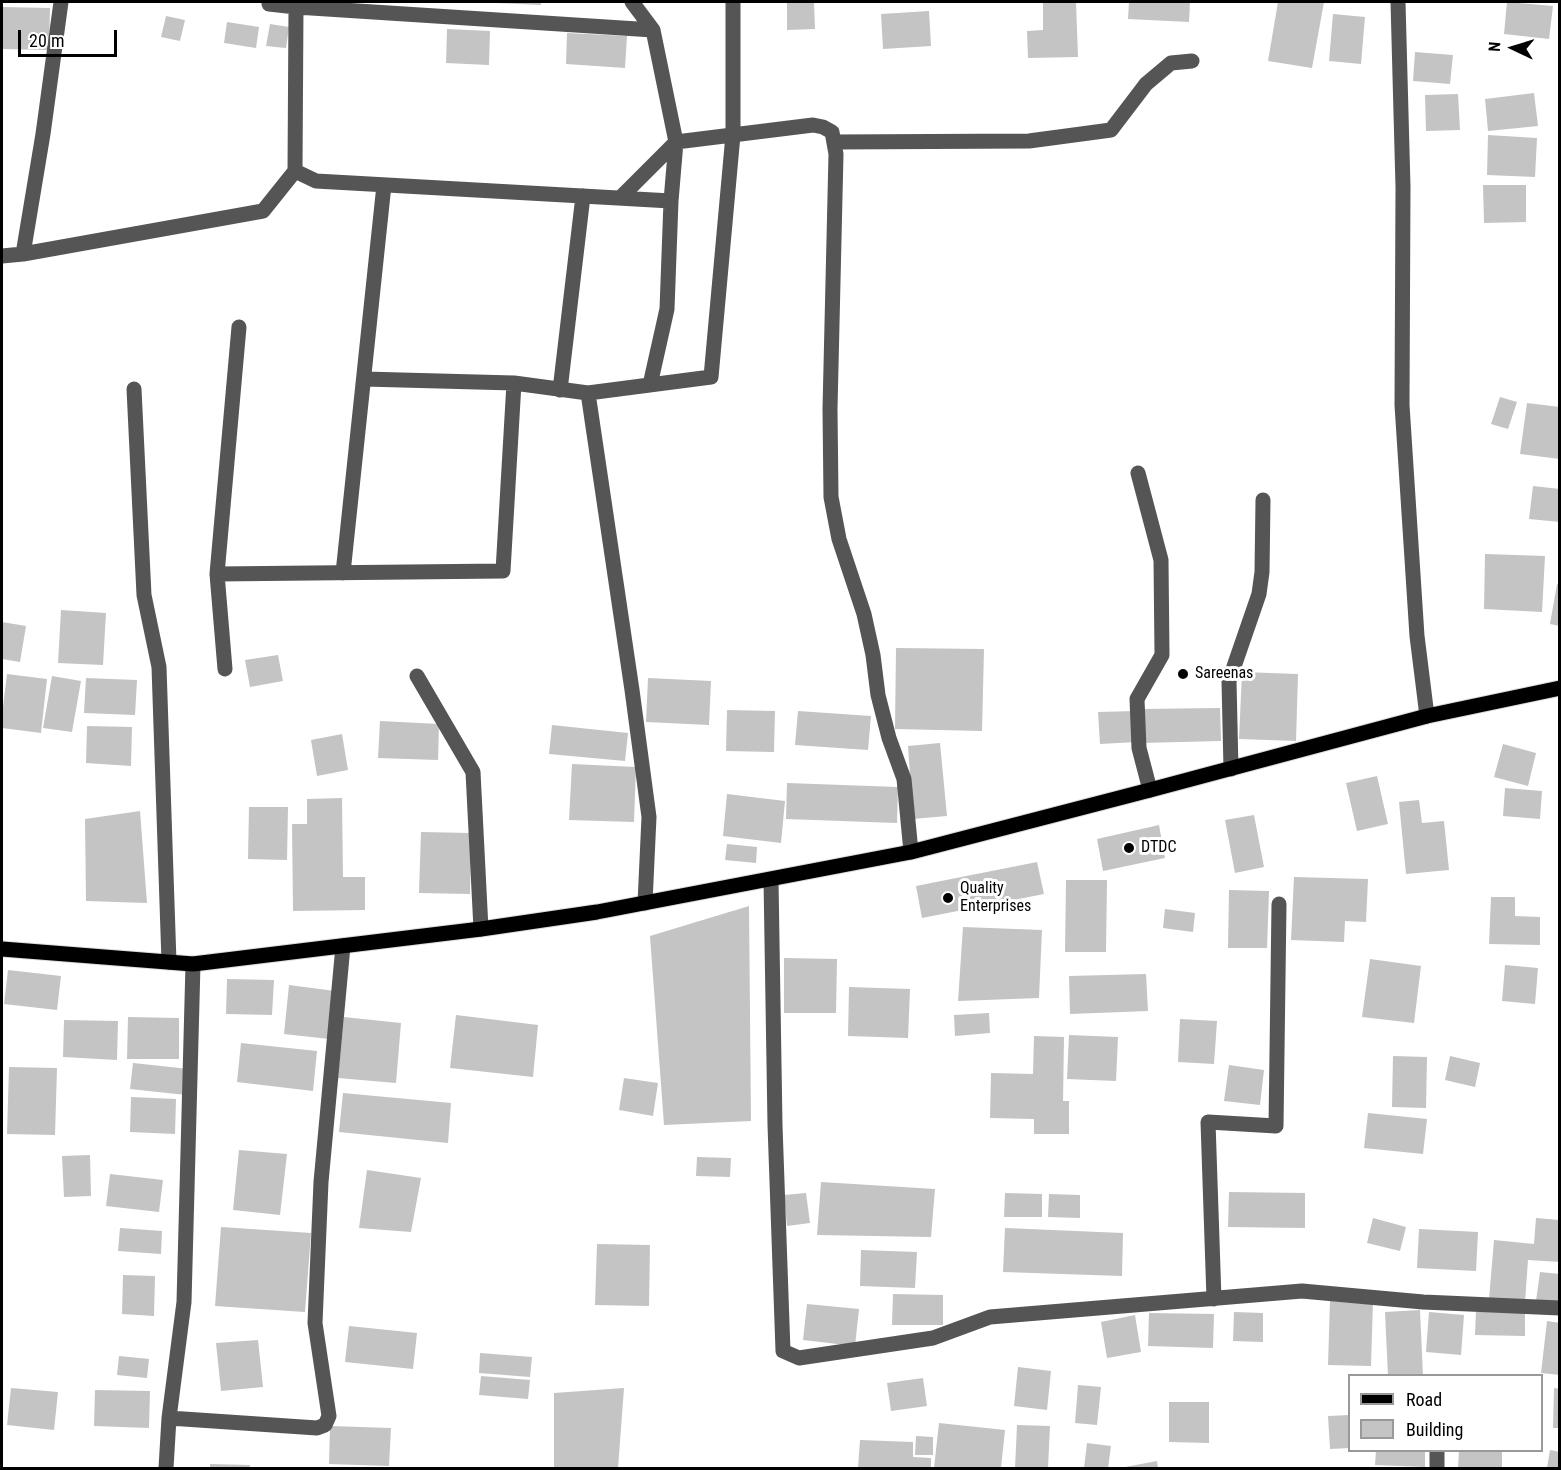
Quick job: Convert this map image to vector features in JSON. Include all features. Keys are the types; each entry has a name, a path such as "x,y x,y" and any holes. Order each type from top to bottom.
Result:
{"main road":[{"path":"2,949 193,964 481,929 597,912 911,852 1427,716 1560,688"}],"street":[{"path":"23,254 44,134 61,2"},
{"path":"632,2 653,30 676,142 671,201 667,309 650,385"},
{"path":"364,379 514,383 588,393 711,377 734,135 733,2"},
{"path":"1398,2 1403,187 1402,405 1417,636 1427,716"},
{"path":"269,4 296,4 653,30"},
{"path":"2,256 263,211 295,171 296,4"},
{"path":"834,142 1029,141 1111,130 1146,84 1171,63 1192,61"},
{"path":"620,198 676,142 813,125 832,132 836,154 830,409 831,496 839,539 864,614 873,655 878,695 903,779 911,852"},
{"path":"295,171 316,181 671,201"},
{"path":"343,573 384,184"},
{"path":"560,390 583,196"},
{"path":"225,669 218,574 238,327"},
{"path":"218,574 503,571 514,383"},
{"path":"134,389 144,596 159,667 169,962"},
{"path":"588,393 650,816 645,903"},
{"path":"1138,473 1161,560 1162,655 1137,699 1139,747 1150,790"},
{"path":"1231,769 1230,681 1259,594 1262,572 1263,500"},
{"path":"417,676 473,772 481,929"},
{"path":"771,880 775,1125 783,1351 799,1358 933,1338 990,1317 1302,1291 1423,1302 1560,1308"},
{"path":"1214,1299 1208,1122 1276,1126 1279,904"},
{"path":"169,1418 317,1428 325,1425 329,1416 315,1323 321,1182 343,946"},
{"path":"166,1468 169,1418 184,1302 193,964"},
{"path":"1437,1452 1437,1468"}],"building":[{"path":"541,2 541,5 497,3"},
{"path":"787,2 814,2 815,29 787,30"},
{"path":"1043,2 1076,2 1078,57 1028,58 1027,31 1043,30"},
{"path":"1129,2 1190,2 1189,22 1128,19"},
{"path":"1278,2 1324,2 1312,68 1268,61"},
{"path":"1507,2 1553,6 1549,39 1504,34"},
{"path":"2,7 50,8 49,50 2,49"},
{"path":"929,11 931,46 883,49 881,14"},
{"path":"1333,14 1365,17 1361,64 1329,61"},
{"path":"166,16 185,20 180,41 161,37"},
{"path":"227,22 259,27 256,48 224,43"},
{"path":"270,24 289,27 286,48 266,46"},
{"path":"447,29 490,31 489,65 446,63"},
{"path":"567,33 627,36 625,68 566,64"},
{"path":"1415,52 1453,55 1450,84 1413,81"},
{"path":"1534,93 1538,126 1488,131 1485,99"},
{"path":"1458,94 1460,130 1426,131 1425,95"},
{"path":"1488,135 1537,138 1535,177 1487,175"},
{"path":"1483,185 1526,185 1526,222 1484,223"},
{"path":"1500,397 1517,402 1508,429 1491,424"},
{"path":"1527,403 1560,407 1560,459 1520,454"},
{"path":"1533,486 1560,489 1560,522 1529,519"},
{"path":"1485,554 1545,556 1542,612 1484,609"},
{"path":"1557,584 1560,585 1560,626 1550,624"},
{"path":"61,610 106,613 103,665 58,663"},
{"path":"2,622 26,626 20,662 2,659"},
{"path":"896,648 984,649 982,731 895,729"},
{"path":"278,655 283,681 250,687 245,660"},
{"path":"1242,672 1298,674 1296,741 1239,739"},
{"path":"7,674 47,679 41,733 2,728"},
{"path":"52,676 81,681 72,732 43,728"},
{"path":"86,678 137,680 135,715 84,713"},
{"path":"648,678 711,681 709,725 646,722"},
{"path":"1220,708 1221,741 1141,743 1140,709"},
{"path":"727,710 775,711 774,752 726,751"},
{"path":"798,711 871,716 868,750 795,745"},
{"path":"1136,711 1137,742 1100,744 1098,712"},
{"path":"380,721 439,724 438,760 378,758"},
{"path":"552,725 628,733 625,761 549,754"},
{"path":"87,726 132,727 131,766 86,763"},
{"path":"342,734 348,770 317,776 311,740"},
{"path":"940,743 947,816 913,819 908,746"},
{"path":"1503,744 1536,753 1528,786 1494,777"},
{"path":"572,764 636,767 634,822 569,820"},
{"path":"1377,776 1388,824 1357,831 1346,783"},
{"path":"787,783 898,787 897,823 786,819"},
{"path":"1505,788 1542,791 1540,819 1503,816"},
{"path":"727,794 785,801 781,843 723,836"},
{"path":"342,798 343,877 365,877 365,910 293,911 292,824 307,824 307,799"},
{"path":"1419,800 1422,823 1444,821 1449,870 1406,874 1399,802"},
{"path":"249,807 288,807 287,860 248,859"},
{"path":"140,811 147,903 86,901 85,819"},
{"path":"1254,815 1264,867 1235,873 1225,820"},
{"path":"1159,825 1165,858 1103,871 1097,839"},
{"path":"421,832 471,833 470,894 419,893"},
{"path":"727,844 757,847 756,863 725,860"},
{"path":"1037,862 1044,894 922,918 916,886"},
{"path":"1294,877 1368,879 1366,922 1345,921 1344,942 1291,940"},
{"path":"1066,880 1107,880 1106,952 1065,952"},
{"path":"1229,890 1269,891 1267,948 1228,948"},
{"path":"1491,897 1515,897 1515,916 1540,917 1540,945 1489,944"},
{"path":"749,906 751,1121 664,1125 650,936"},
{"path":"1165,909 1195,913 1193,932 1163,928"},
{"path":"963,927 1042,930 1039,998 958,1001"},
{"path":"784,958 837,959 836,1013 784,1013"},
{"path":"1370,959 1421,966 1414,1023 1362,1017"},
{"path":"1505,965 1538,968 1535,1004 1502,1001"},
{"path":"8,970 61,976 57,1010 4,1004"},
{"path":"1146,974 1148,1011 1070,1014 1069,976"},
{"path":"227,979 274,980 272,1015 226,1014"},
{"path":"289,985 335,991 329,1039 284,1034"},
{"path":"849,987 910,989 908,1038 848,1036"},
{"path":"989,1013 990,1033 955,1036 954,1015"},
{"path":"456,1015 538,1025 533,1077 450,1068"},
{"path":"128,1017 179,1018 179,1059 127,1059"},
{"path":"344,1017 401,1023 396,1083 338,1078"},
{"path":"1180,1019 1217,1021 1214,1064 1178,1062"},
{"path":"64,1020 118,1021 117,1060 63,1057"},
{"path":"1069,1035 1118,1037 1116,1081 1067,1079"},
{"path":"1034,1036 1064,1037 1063,1101 1069,1101 1069,1134 1034,1134 1034,1119 990,1118 991,1073 1033,1074"},
{"path":"241,1043 317,1051 313,1091 237,1082"},
{"path":"1393,1056 1427,1057 1426,1108 1392,1107"},
{"path":"1450,1056 1480,1063 1475,1087 1445,1080"},
{"path":"133,1063 189,1069 186,1095 130,1089"},
{"path":"1229,1065 1264,1070 1260,1105 1224,1101"},
{"path":"9,1067 57,1068 55,1135 7,1134"},
{"path":"624,1078 658,1083 653,1116 619,1110"},
{"path":"343,1093 451,1103 448,1143 339,1132"},
{"path":"131,1097 176,1099 175,1134 130,1132"},
{"path":"1368,1113 1427,1119 1423,1154 1364,1148"},
{"path":"239,1150 287,1154 280,1215 233,1210"},
{"path":"90,1155 91,1196 64,1197 62,1156"},
{"path":"697,1157 731,1158 730,1177 696,1176"},
{"path":"367,1170 421,1178 411,1232 359,1228"},
{"path":"110,1174 163,1180 159,1212 106,1206"},
{"path":"821,1182 935,1189 931,1237 817,1235"},
{"path":"1229,1192 1305,1193 1305,1228 1228,1227"},
{"path":"806,1193 810,1223 787,1226 784,1195"},
{"path":"1005,1193 1042,1194 1042,1217 1004,1217"},
{"path":"1049,1194 1080,1195 1080,1218 1048,1217"},
{"path":"1373,1218 1406,1227 1400,1251 1367,1243"},
{"path":"1536,1218 1560,1220 1560,1262 1528,1260 1525,1302 1489,1299 1494,1240 1534,1244"},
{"path":"221,1227 311,1233 305,1312 215,1306"},
{"path":"120,1228 162,1231 161,1254 118,1251"},
{"path":"1005,1228 1123,1233 1122,1276 1003,1272"},
{"path":"1419,1229 1478,1232 1476,1271 1417,1268"},
{"path":"597,1244 650,1245 649,1306 595,1305"},
{"path":"861,1250 917,1252 915,1288 860,1286"},
{"path":"1540,1272 1560,1274 1560,1304 1536,1301"},
{"path":"123,1275 155,1276 154,1316 122,1314"},
{"path":"893,1294 943,1295 943,1325 892,1325"},
{"path":"1330,1300 1373,1301 1371,1366 1328,1365"},
{"path":"807,1304 859,1309 855,1346 803,1340"},
{"path":"1420,1310 1423,1374 1388,1374 1385,1312"},
{"path":"1476,1310 1525,1311 1525,1336 1475,1335"},
{"path":"1234,1312 1263,1313 1263,1342 1233,1341"},
{"path":"1429,1312 1464,1315 1461,1355 1426,1352"},
{"path":"1149,1313 1214,1314 1213,1348 1148,1346"},
{"path":"1135,1315 1141,1352 1107,1358 1101,1322"},
{"path":"1547,1321 1560,1323 1560,1375 1541,1373"},
{"path":"349,1326 417,1333 413,1369 345,1362"},
{"path":"258,1340 263,1387 221,1391 216,1343"},
{"path":"480,1353 532,1357 530,1377 479,1373"},
{"path":"119,1356 149,1359 147,1378 117,1375"},
{"path":"1018,1367 1051,1371 1047,1410 1014,1406"},
{"path":"481,1376 530,1380 528,1399 479,1395"},
{"path":"923,1378 927,1406 891,1411 887,1383"},
{"path":"1078,1385 1101,1387 1097,1425 1075,1423"},
{"path":"11,1388 58,1392 54,1430 7,1425"},
{"path":"624,1388 618,1468 554,1468 554,1393"},
{"path":"1554,1388 1560,1389 1560,1428 1553,1428"},
{"path":"95,1390 150,1391 149,1428 94,1426"},
{"path":"1169,1402 1209,1402 1209,1443 1169,1442"},
{"path":"1348,1415 1348,1448 1330,1449 1328,1416"},
{"path":"939,1423 1005,1430 1001,1468 934,1468"},
{"path":"1017,1425 1050,1426 1048,1468 1015,1468"},
{"path":"330,1426 391,1428 389,1466 329,1464"},
{"path":"916,1436 933,1437 933,1455 915,1455"},
{"path":"860,1440 913,1442 913,1457 931,1458 931,1468 858,1468"},
{"path":"1087,1443 1111,1446 1108,1468 1084,1468"},
{"path":"1550,1450 1560,1452 1560,1468 1547,1468"},
{"path":"1376,1452 1425,1452 1425,1467 1375,1465"},
{"path":"1459,1452 1502,1452 1502,1468 1458,1468"},
{"path":"1157,1461 1158,1468 1125,1468 1125,1467"},
{"path":"210,1464 250,1465 250,1468 210,1468"}],"place":[{"name":"Sareenas","path":"1183,674"},
{"name":"DTDC","path":"1129,848"},
{"name":"Quality Enterprises","path":"948,898"}]}
